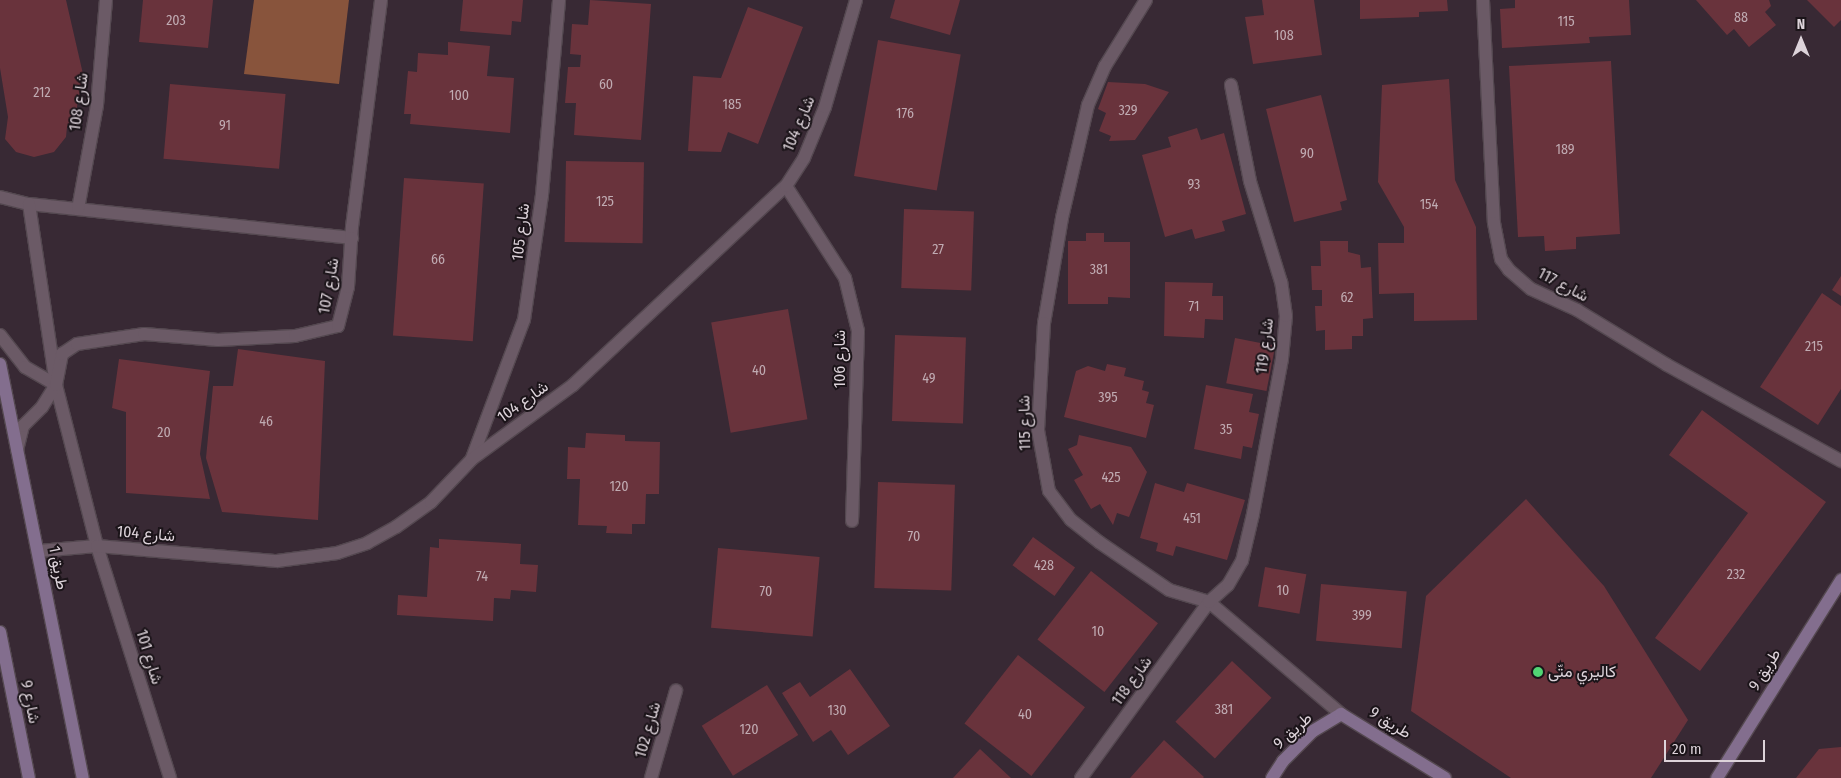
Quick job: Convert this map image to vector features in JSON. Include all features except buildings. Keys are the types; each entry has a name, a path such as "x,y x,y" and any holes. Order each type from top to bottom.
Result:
{"main road":[{"name":"طريق 1","path":"0,364 83,778"},
{"name":"9 طريق","path":"1717,777 1841,580"},
{"name":"شارع 9","path":"0,632 29,778"},
{"name":"9 طريق","path":"1341,714 1445,778"},
{"name":"طريق 9","path":"1272,778 1283,761 1313,731 1341,714"}],"street":[{"name":"شارع 108","path":"78,209 96,105 106,0"},
{"name":"شارع 107","path":"18,450 23,426 42,406 56,385 62,354 87,341 144,334 218,340 295,336 338,326 348,286 352,238 381,0"},
{"name":"شارع 105","path":"472,459 510,361 525,311 541,204 559,0"},
{"name":"شارع 104","path":"38,551 97,546 277,561 336,553 367,543 396,527 431,502 472,459 573,385 786,186 804,158 825,106 856,0"},
{"name":"شارع 115","path":"1146,0 1105,66 1088,105 1073,163 1044,323 1038,430 1049,491 1070,520 1169,590 1208,602 1341,714"},
{"name":"شارع 117","path":"1483,0 1494,223 1501,259 1509,270 1531,289 1577,310 1668,365 1841,462"},
{"name":"شارع 119","path":"1208,602 1228,586 1242,561 1280,367 1286,316 1281,282 1250,181 1231,85"},
{"name":"شارع 106","path":"786,186 845,278 858,331 852,521"},
{"path":"0,197 29,204 352,238"},
{"name":"شارع 101","path":"29,204 56,385 97,546 170,778"},
{"path":"0,335 25,367 56,385"},
{"name":"شارع 118","path":"1081,778 1208,602"},
{"name":"شارع 102","path":"651,778 676,691"}],"shaded area":[{"path":"254,0 349,0 339,84 244,74"}],"place":[{"name":"كاليري متّى","path":"1538,672"}]}
